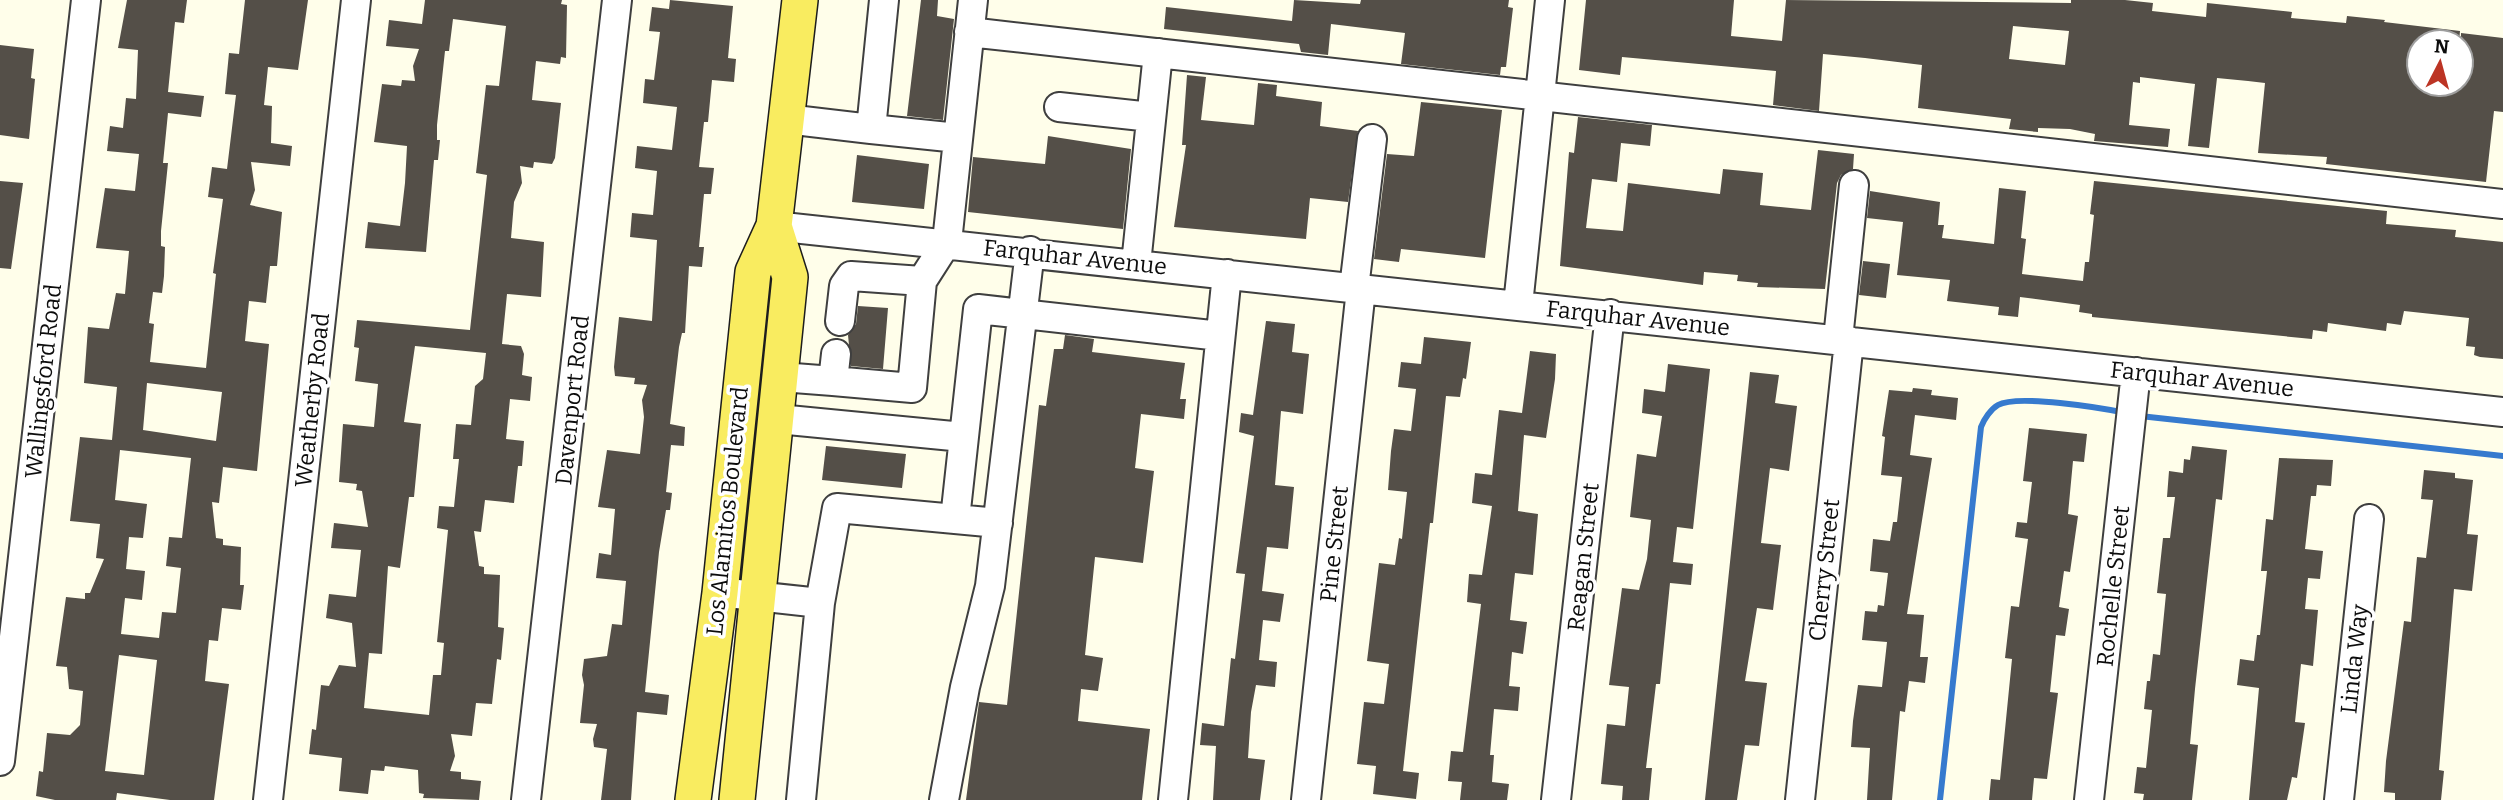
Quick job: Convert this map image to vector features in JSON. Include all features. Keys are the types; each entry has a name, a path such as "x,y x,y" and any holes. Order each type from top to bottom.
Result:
{"main road":[{"name":"Los Alamitos Boulevard","path":"692,800 720,593 753,272 774,226 800,0"},
{"name":"Los Alamitos Boulevard","path":"737,800 778,419 790,277 774,226"}],"street":[{"name":"Wallingsford Road","path":"0,761 86,0"},
{"name":"Weatherby Road","path":"268,800 356,0"},
{"name":"Davenport Road","path":"526,800 617,0"},
{"path":"871,129 884,0"},
{"path":"781,377 835,368 912,388 922,281 947,242 973,0"},
{"path":"1518,305 1550,0"},
{"path":"969,32 2503,204"},
{"path":"1136,264 1158,53"},
{"path":"1059,107 1151,117"},
{"path":"786,119 958,138"},
{"name":"Pine Street","path":"1307,800 1372,139"},
{"name":"Cherry Street","path":"1800,800 1843,340 1854,185"},
{"name":"Farquhar Avenue","path":"774,226 947,242 2503,412"},
{"path":"944,800 965,687 990,586 1030,251"},
{"path":"1173,800 1227,274"},
{"path":"840,321 844,286 851,276 922,281"},
{"path":"955,519 978,309 1220,336"},
{"name":"Reagan Street","path":"1556,800 1610,314"},
{"name":"Rochelle Street","path":"2089,800 2136,372"},
{"path":"778,419 963,437"},
{"path":"801,800 820,603 837,508 998,523"},
{"name":"Linda Way","path":"2339,800 2369,519"},
{"path":"720,593 820,603"}],"building":[{"path":"127,0 187,0 184,23 175,22 168,92 204,96 201,117 168,113 163,163 168,163 161,231 161,246 165,247 164,276 162,293 153,292 149,323 154,324 150,362 206,368 216,274 213,273 223,199 208,197 212,167 227,169 236,95 225,94 229,53 239,54 245,0 308,0 298,70 268,67 264,105 272,106 271,143 292,146 290,166 251,162 255,190 250,205 282,212 277,266 270,266 266,303 249,301 245,341 269,344 257,471 223,467 219,503 212,502 216,538 223,539 223,545 241,547 240,585 244,585 241,610 222,608 218,641 209,640 205,681 229,684 214,800 170,800 117,793 116,800 55,800 36,796 39,771 43,772 47,733 70,735 80,725 83,691 69,689 67,667 56,666 66,597 85,599 85,593 90,593 104,559 96,558 100,524 70,521 80,437 112,440 117,387 84,383 88,327 109,329 116,293 125,294 129,251 96,248 105,188 135,191 139,154 107,151 110,126 123,128 126,98 136,99 138,50 118,48","holes":["147,383 222,392 216,441 143,430","120,450 191,458 182,538 169,537 166,566 181,568 176,613 162,612 159,638 121,634 125,598 142,600 145,571 126,569 129,537 143,538 147,504 115,500","119,655 157,660 144,775 105,771"]},
{"path":"425,0 562,0 561,4 567,5 566,58 561,57 560,64 536,61 532,100 561,103 555,158 552,164 534,162 533,168 520,166 522,183 514,202 511,238 544,242 541,297 507,294 502,344 521,346 524,354 522,375 532,377 530,401 510,399 506,439 524,441 522,466 518,466 514,503 485,500 481,532 474,531 479,566 484,567 484,574 500,575 498,627 504,628 501,660 497,659 492,704 476,703 472,736 451,734 455,756 450,771 461,772 461,779 481,781 479,800 423,798 424,794 419,793 418,770 385,766 384,771 371,770 368,794 339,791 342,758 309,754 312,729 316,730 321,685 329,686 339,665 356,667 352,623 326,618 329,594 356,597 361,550 331,548 334,523 368,527 362,491 356,490 357,484 339,482 343,424 374,427 378,384 355,381 359,348 354,347 357,320 470,330 487,175 476,173 486,85 499,86 506,26 453,19 449,51 445,51 437,125 437,140 440,140 438,160 434,160 426,252 365,248 368,222 400,226 405,183 407,146 374,142 382,84 401,86 402,80 415,81 413,66 419,49 386,46 389,20 422,24","holes":["415,346 486,353 483,379 475,386 471,425 456,424 453,459 459,459 454,507 439,506 437,528 448,530 437,642 444,643 441,675 433,675 429,715 364,708 369,653 382,654 388,566 400,568 409,497 414,497 421,424 404,422"]},
{"path":"670,0 733,6 728,58 736,59 734,82 712,80 708,122 704,122 699,167 714,168 711,194 704,194 699,247 704,247 702,267 689,266 685,333 682,333 679,347 670,424 685,427 684,446 671,445 666,492 672,493 670,510 666,510 659,552 645,692 669,695 667,715 637,712 631,800 601,800 607,749 594,747 597,724 580,723 584,685 582,675 584,659 607,656 612,624 622,625 626,581 596,578 599,553 611,555 615,509 598,507 607,450 640,454 644,417 642,400 647,385 634,384 635,378 615,376 614,367 619,317 652,321 657,240 630,237 632,213 653,215 657,171 635,168 637,146 672,150 677,107 643,103 645,79 654,80 660,32 649,31 652,7 669,9"},
{"path":"921,0 938,0 937,16 954,19 943,120 907,116"},
{"path":"1294,0 1360,4 1361,0 1509,0 1508,7 1513,8 1506,67 1501,67 1500,75 1401,64 1405,33 1331,24 1328,55 1301,52 1299,44 1164,29 1166,7 1292,21"},
{"path":"1586,0 1734,0 1731,36 1782,41 1786,0 2071,3 2071,0 2125,0 2153,3 2152,11 2206,17 2207,3 2292,12 2291,18 2346,23 2347,16 2435,28 2405,28 2405,98 2475,98 2475,35 2503,38 2503,112 2494,111 2486,182 2326,164 2327,157 2258,153 2265,83 2217,78 2209,148 2188,146 2195,84 2140,77 2140,83 2133,82 2129,125 2170,129 2168,147 2094,141 2095,134 2070,129 2038,128 2038,132 2009,129 2011,119 1918,108 1922,65 1823,54 1819,111 1773,105 1776,71 1622,57 1620,75 1579,70","holes":["2013,26 2069,31 2065,65 2009,59"]},
{"path":"0,45 34,49 31,78 35,79 29,139 0,135"},
{"path":"1187,75 1206,77 1201,120 1254,125 1258,83 1277,85 1276,96 1322,102 1320,126 1358,131 1348,202 1310,198 1306,239 1174,227 1186,145 1182,145"},
{"path":"1421,102 1502,110 1485,258 1401,249 1399,262 1374,259 1387,154 1414,156"},
{"path":"1578,117 1652,125 1650,146 1621,143 1617,182 1592,179 1586,228 1623,231 1628,183 1720,194 1723,169 1763,173 1760,205 1811,210 1818,150 1854,154 1853,169 1841,175 1837,183 1825,289 1757,287 1758,283 1737,281 1738,275 1704,272 1703,285 1560,266 1569,152 1574,153"},
{"path":"1048,136 1131,149 1123,229 968,212 973,157 1045,164"},
{"path":"857,155 929,164 924,209 852,202"},
{"path":"0,181 23,183 11,269 0,268"},
{"path":"2094,181 2387,211 2386,224 2456,230 2455,237 2503,242 2503,359 2474,355 2475,347 2466,346 2469,318 2404,311 2401,325 2387,323 2386,331 2328,323 2327,332 2313,330 2312,339 2092,317 2092,314 2079,312 2080,305 2020,297 2018,317 1998,315 1999,307 1947,301 1950,280 1897,275 1903,222 1867,218 1870,191 1940,202 1938,225 1944,225 1942,238 1994,244 1999,188 2026,191 2021,238 2026,239 2022,274 2083,281 2085,262 2089,262"},
{"path":"1863,261 1890,264 1886,298 1859,295"},
{"path":"858,306 888,308 883,369 851,366 848,335 856,324"},
{"path":"1266,321 1295,324 1292,352 1309,354 1303,414 1281,411 1275,485 1294,487 1288,549 1267,547 1262,591 1284,594 1280,622 1263,620 1259,660 1277,662 1275,687 1256,685 1251,712 1248,758 1265,760 1260,800 1213,800 1216,746 1200,745 1202,723 1224,726 1231,658 1235,659 1245,574 1236,573 1254,436 1239,432 1241,413 1253,415"},
{"path":"1065,335 1094,339 1092,352 1185,363 1180,399 1186,399 1184,419 1141,414 1135,468 1154,471 1143,563 1095,557 1085,655 1103,658 1098,691 1081,689 1078,721 1150,729 1142,800 966,800 979,702 1007,705 1039,405 1046,406 1054,349 1063,349"},
{"path":"1424,337 1471,342 1466,379 1463,378 1460,397 1446,396 1433,523 1430,523 1403,771 1419,773 1416,799 1373,794 1376,766 1357,764 1364,702 1384,704 1389,664 1367,661 1379,563 1395,565 1399,538 1402,539 1407,492 1388,490 1391,451 1394,429 1411,431 1416,389 1398,387 1401,362 1421,364"},
{"path":"1530,351 1556,354 1555,379 1546,438 1524,435 1518,511 1538,514 1533,575 1515,573 1510,620 1527,622 1523,654 1512,652 1509,686 1520,687 1518,711 1494,709 1490,755 1494,755 1492,782 1509,784 1507,800 1460,800 1462,782 1448,781 1451,751 1463,752 1481,604 1467,602 1469,574 1482,575 1492,506 1472,503 1475,473 1492,475 1499,410 1522,413"},
{"path":"1668,364 1710,369 1693,529 1677,527 1673,562 1693,564 1691,585 1670,583 1660,684 1656,684 1646,768 1652,768 1649,800 1622,800 1623,786 1601,784 1607,724 1625,726 1629,687 1609,685 1622,588 1639,590 1647,559 1651,520 1630,517 1637,454 1656,457 1662,416 1642,413 1644,389 1665,392"},
{"path":"1750,372 1779,375 1775,403 1797,406 1789,471 1770,468 1761,543 1781,545 1773,610 1757,608 1745,681 1767,683 1759,746 1745,745 1737,800 1705,800"},
{"path":"1913,388 1932,390 1931,395 1958,398 1956,420 1915,415 1910,455 1932,458 1907,614 1924,615 1920,657 1928,657 1925,683 1909,681 1905,712 1900,711 1892,800 1867,800 1870,748 1851,747 1853,721 1858,685 1882,687 1887,642 1862,640 1865,611 1877,612 1878,605 1884,606 1888,573 1870,571 1873,539 1890,541 1893,522 1897,522 1902,477 1881,475 1885,437 1882,436 1889,390 1912,392"},
{"path":"2029,428 2087,434 2084,462 2073,461 2068,514 2078,516 2070,572 2064,571 2059,607 2069,609 2065,636 2056,635 2050,692 2058,693 2047,779 2034,778 2032,800 1989,800 1991,779 2000,780 2012,659 2005,658 2011,606 2019,607 2028,539 2015,537 2017,522 2027,523 2032,482 2023,481"},
{"path":"826,446 906,454 902,488 822,480"},
{"path":"2192,446 2227,450 2222,500 2216,499 2195,689 2190,744 2198,745 2192,800 2143,800 2144,794 2134,793 2137,767 2146,768 2152,710 2144,709 2147,681 2150,681 2153,654 2160,655 2166,594 2157,593 2163,538 2170,538 2175,497 2167,497 2169,471 2183,473 2184,459 2190,460"},
{"path":"2279,458 2333,460 2331,486 2317,485 2316,496 2311,496 2305,549 2323,551 2320,579 2308,578 2305,609 2318,610 2313,666 2301,664 2295,722 2305,723 2297,778 2292,777 2287,800 2249,800 2259,688 2237,685 2240,659 2254,661 2257,635 2260,635 2267,571 2261,571 2266,519 2273,520"},
{"path":"2424,470 2455,473 2455,478 2473,480 2467,534 2478,535 2472,591 2454,589 2439,770 2444,771 2441,800 2395,800 2395,793 2384,792 2386,761 2404,621 2411,622 2417,557 2426,558 2433,500 2421,499"}],"waterway":[{"path":"1940,800 1982,424 1995,407 2008,402 2041,401 2126,413"},
{"path":"2140,416 2503,456"}]}
